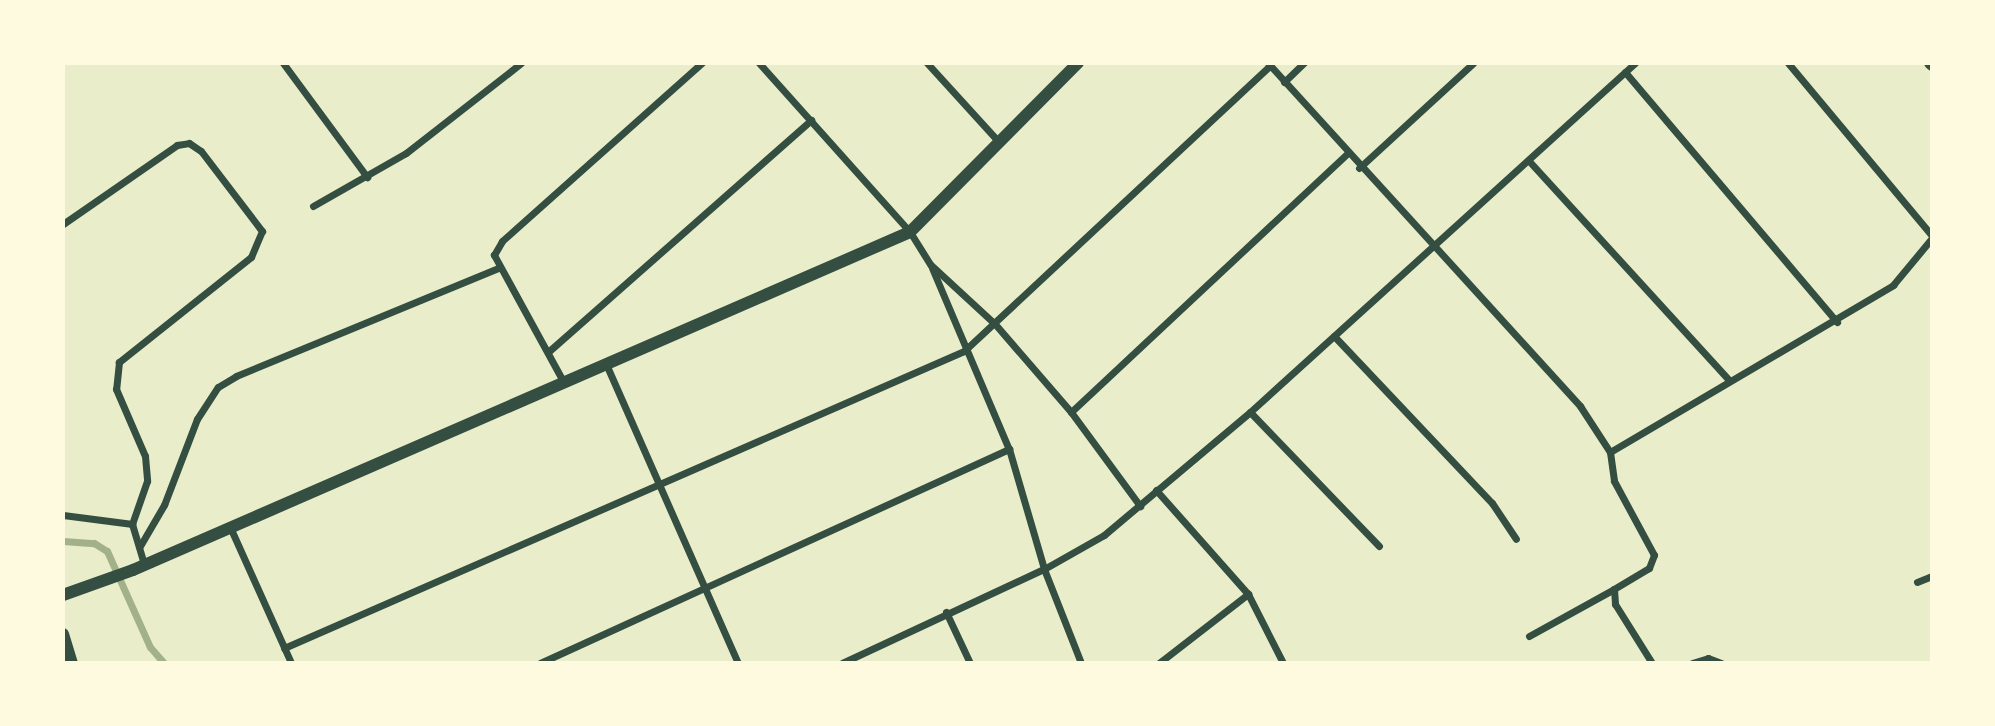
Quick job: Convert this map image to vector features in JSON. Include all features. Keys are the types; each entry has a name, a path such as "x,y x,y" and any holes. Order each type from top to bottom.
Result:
{"street":[{"path":"283,63 366,177"},
{"path":"313,206 406,153 521,63"},
{"path":"563,381 498,268 494,255 502,241 702,63"},
{"path":"759,63 910,232 931,265 964,351 1009,449 1044,569 1081,663"},
{"path":"927,63 998,141"},
{"path":"63,595 100,584 910,232 1078,63"},
{"path":"1284,82 1304,63"},
{"path":"1359,168 1473,63"},
{"path":"842,663 946,612 1044,569 1104,535 1250,412 1635,63"},
{"path":"1610,452 1728,379 1836,322 1894,285 1932,237 1788,63"},
{"path":"284,648 964,351 1269,64 1359,168 1580,405 1610,452 1614,481 1654,555 1649,568 1529,636"},
{"path":"1625,72 1836,322"},
{"path":"548,352 811,120"},
{"path":"63,224 177,145 189,143 201,151 262,231 251,257 119,362 116,388 145,456 147,481 132,524 140,546"},
{"path":"1071,412 1347,154"},
{"path":"1529,161 1728,379"},
{"path":"931,265 995,324 1071,412 1140,506"},
{"path":"138,567 140,546 164,505 197,419 218,387 236,376 498,268"},
{"path":"1334,336 1492,503 1516,539"},
{"path":"606,364 738,663"},
{"path":"1250,412 1379,546"},
{"path":"540,663 1009,449"},
{"path":"1156,490 1248,594 1283,663"},
{"path":"63,516 132,524"},
{"path":"230,527 291,663"},
{"path":"1916,582 1932,576"},
{"path":"1614,589 1615,604 1651,663"},
{"path":"1159,663 1248,594"},
{"path":"946,612 970,663"},
{"path":"63,634 72,663"},
{"path":"1692,663 1708,658 1721,663"}],"waterway":[{"path":"63,541 94,543 107,551 150,647 164,663"}]}
